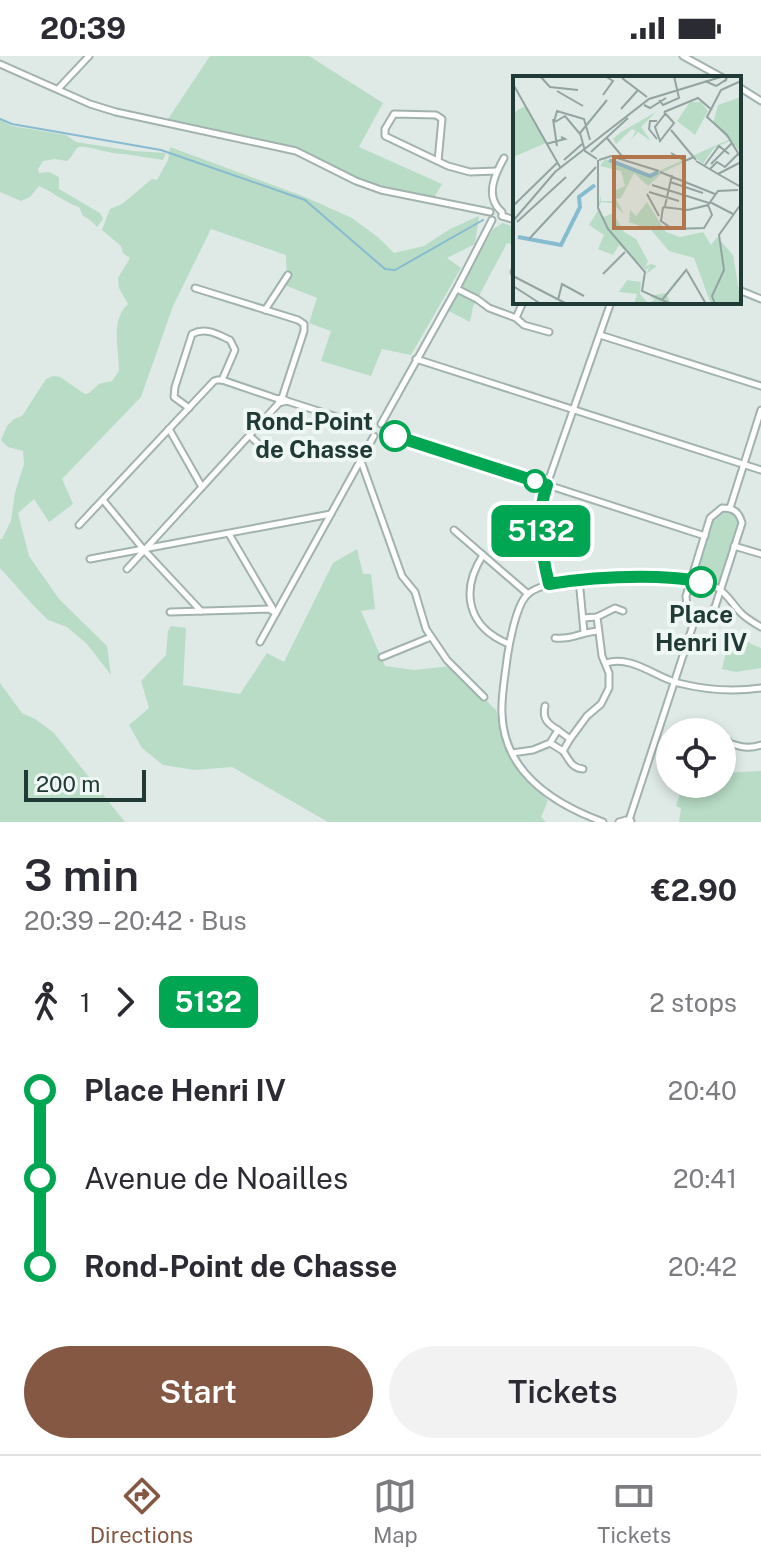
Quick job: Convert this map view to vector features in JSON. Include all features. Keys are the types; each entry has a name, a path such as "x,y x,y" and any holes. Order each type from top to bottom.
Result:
{"street":[{"path":"58,89 89,56"},
{"path":"683,56 719,76"},
{"path":"0,64 90,104 116,112 296,151 381,190 490,212 497,208"},
{"path":"741,88 761,101"},
{"path":"438,161 442,119 436,115 394,114 385,129 385,136 448,166 470,172 497,171"},
{"path":"502,216 492,187 504,158"},
{"path":"490,212 492,220"},
{"path":"492,220 498,221 502,216"},
{"path":"502,216 513,219"},
{"path":"384,432 381,424 492,220"},
{"path":"265,310 288,275"},
{"path":"127,569 282,400 304,331 304,324 298,320 195,288"},
{"path":"457,288 524,325 549,332"},
{"path":"741,291 761,299"},
{"path":"516,318 522,304"},
{"path":"549,584 541,525 544,493 610,304"},
{"path":"189,408 174,397 192,334 212,331 230,340 235,350 222,380"},
{"path":"600,335 761,386"},
{"path":"416,359 761,470"},
{"path":"79,525 214,381 222,380 371,428"},
{"path":"730,508 761,410"},
{"path":"381,424 374,424 370,432 380,437 384,432"},
{"path":"169,429 203,488"},
{"path":"384,432 705,536"},
{"path":"250,436 267,452"},
{"path":"260,642 374,436"},
{"path":"361,461 402,576 415,592 421,617 431,637 451,665 484,697"},
{"path":"103,500 201,611"},
{"path":"722,508 730,508 740,516 742,523 715,607 709,613 696,616 685,603 710,518 722,508"},
{"path":"90,559 331,514"},
{"path":"454,530 528,594"},
{"path":"229,534 276,613"},
{"path":"734,546 761,554"},
{"path":"483,555 469,586 471,603 482,627 494,638 509,644"},
{"path":"603,822 570,809 529,778 512,753 505,734 502,715 509,644 522,602 528,594 542,585 579,579 621,576 691,580 720,589 741,613 761,627"},
{"path":"579,579 584,632"},
{"path":"583,618 597,617 615,608 623,611"},
{"path":"170,612 269,609 276,613"},
{"path":"619,822 630,821 696,616"},
{"path":"563,751 587,716 601,704 609,688 609,673 602,656 597,617"},
{"path":"555,638 567,639 584,632 598,631"},
{"path":"382,657 431,637"},
{"path":"606,663 628,662 674,682 718,690 761,688"},
{"path":"545,706 543,714 547,723 570,739"},
{"path":"512,753 533,750 550,743 558,730"},
{"path":"550,743 563,751 577,769 583,769"},
{"path":"736,746 753,748 761,745"}],"green space":[{"path":"210,56 309,56 383,103 359,147 442,184 434,198 368,183 298,148 168,119"},
{"path":"0,120 12,126 66,135 76,142 166,153 163,160 83,147 78,148 67,161 43,161 39,173 49,172 59,177 59,189 100,213 103,219 97,227 83,216 79,207 39,186 30,197 21,201 0,192"},
{"path":"170,147 305,197 352,218 394,253 424,246 450,229 479,216 475,244 447,258 461,268 411,355 382,349 371,376 321,361 331,331 309,323 317,298 287,286 286,255 211,229 173,306 141,397 62,479 73,504 49,522 34,499 18,513 29,556 59,599 107,646 111,675 87,644 67,627 48,620 0,568 0,539 11,521 24,464 23,451 8,447 1,440 7,426 22,416 46,379 60,377 85,394 99,384 112,381 119,371 117,327 128,304 119,288 118,278 130,258 102,230 110,209 122,204 152,179 157,180 168,160"},
{"path":"503,223 513,226 513,244 507,243 473,307 470,322 447,310 493,229"},
{"path":"727,509 736,515 739,526 722,581 716,583 698,578 695,574 712,518"},
{"path":"357,549 363,574 371,574 375,609 361,611 385,666 414,670 451,666 496,710 511,761 548,801 541,817 546,822 328,822 232,767 195,770 163,765 142,748 129,725 149,708 141,681 166,655 171,626 186,628 183,685 240,694 267,653 284,662 333,563"},
{"path":"739,634 761,648 761,668 736,672 722,669 728,644"},
{"path":"0,683 22,713 53,732 125,822 0,822"},
{"path":"761,771 761,822 679,822 681,808 676,806 679,798 736,798 736,772"}],"waterway":[{"path":"0,119 12,124 161,150 305,200 385,269 395,270 483,220"}],"bus line":[{"name":"5132","path":"395,436 547,485 541,525 549,584 621,576 701,582"}],"place":[{"name":"Rond-Point de Chasse","path":"395,436"},
{"name":"Place Henri IV","path":"701,582"}]}
